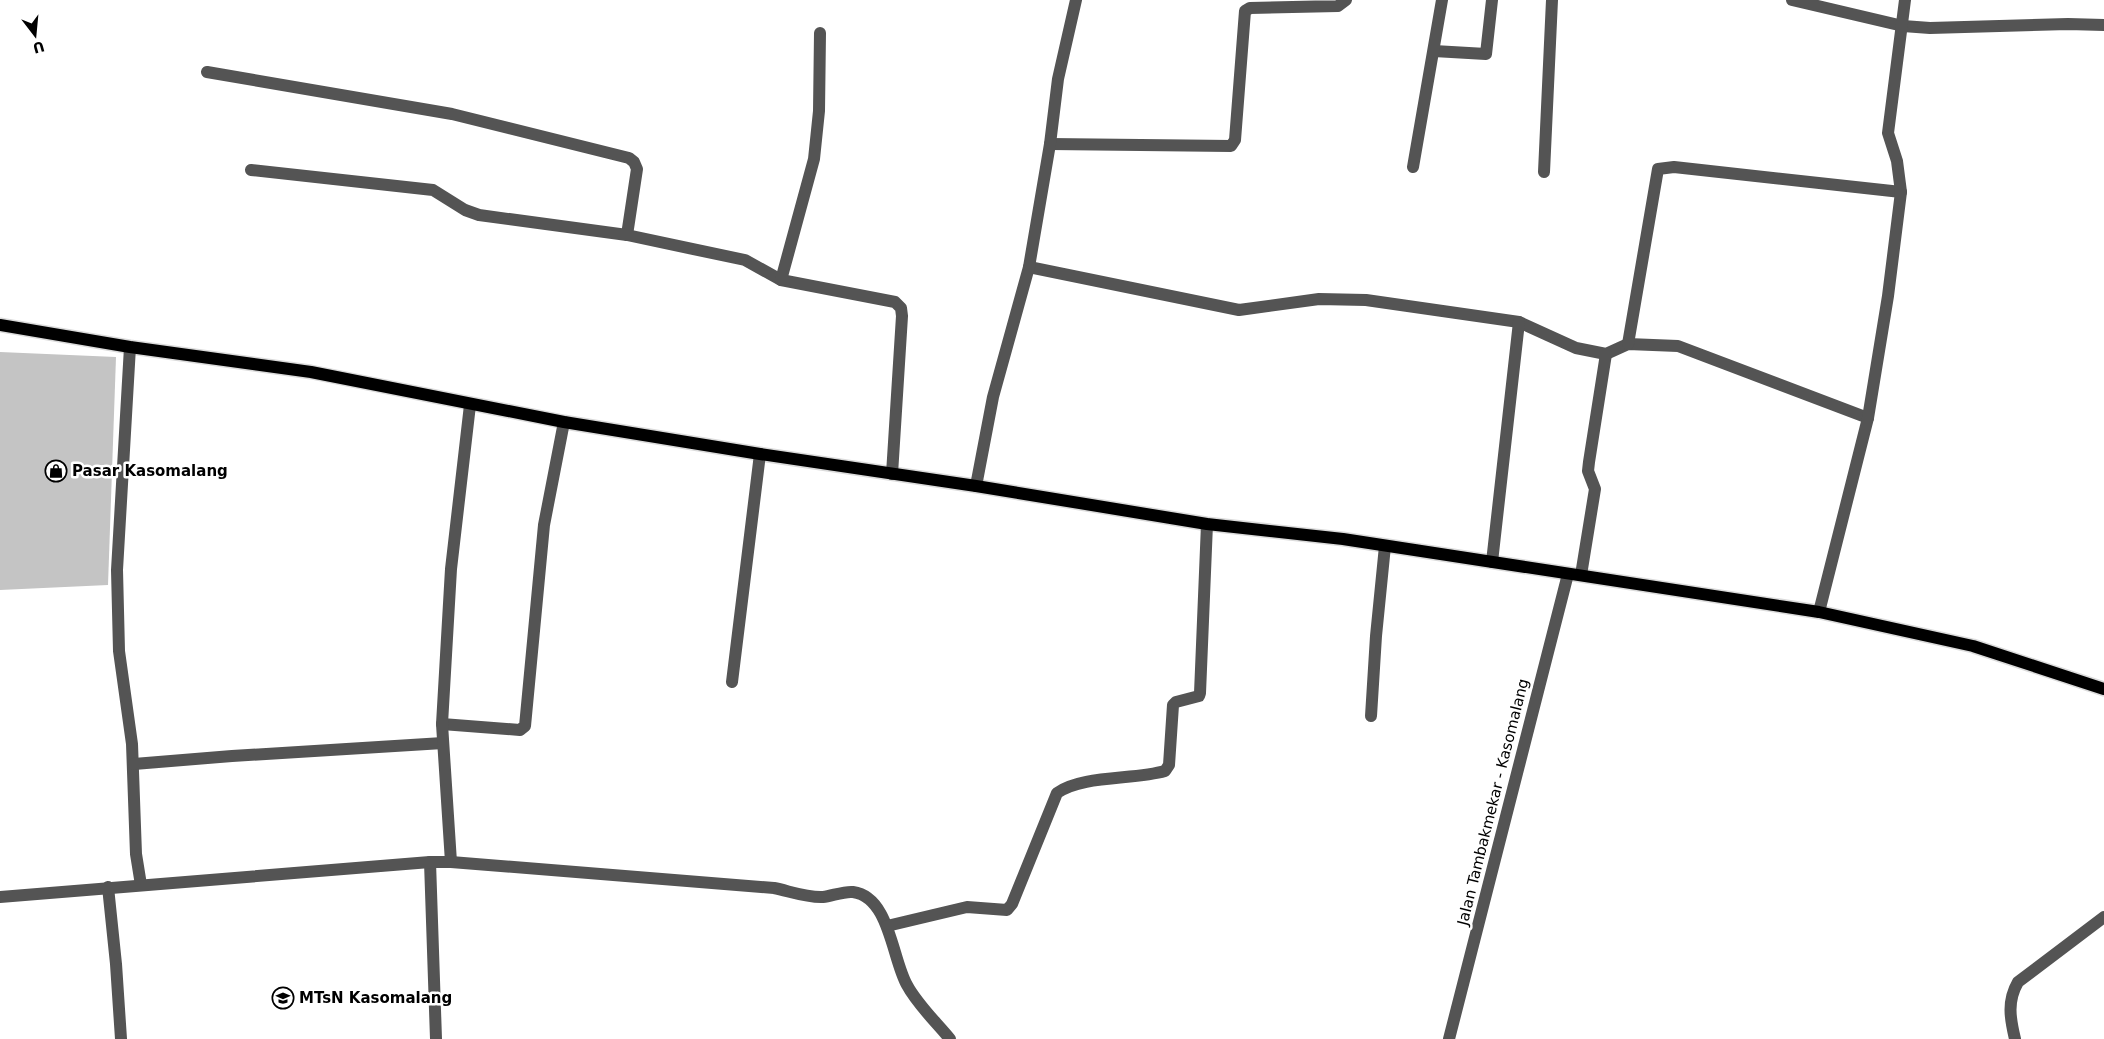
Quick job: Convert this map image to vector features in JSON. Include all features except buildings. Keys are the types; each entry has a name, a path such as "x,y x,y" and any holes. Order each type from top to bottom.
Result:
{"main road":[{"path":"0,325 130,347 311,372 470,405 760,454 976,486 1207,524 1343,539 1819,612 1973,646 2104,689"}],"street":[{"path":"976,486 993,398 1029,267 1050,144 1058,79 1076,0"},
{"path":"1050,144 1231,146 1235,140 1245,11 1250,8 1338,6 1346,0"},
{"path":"1412,167 1442,0"},
{"path":"1434,51 1486,54 1492,0"},
{"path":"1544,172 1552,0"},
{"path":"1792,0 1903,26 1930,28 2104,24"},
{"path":"1819,612 1868,418 1888,296 1901,192 1897,161 1888,133 1905,0"},
{"path":"781,280 814,159 819,110 820,33"},
{"path":"207,72 442,112 629,158 634,162 637,169 627,235"},
{"path":"1628,344 1658,169 1674,167 1901,192"},
{"path":"251,170 433,190 449,198 465,210 479,214 627,235 745,260 781,280 895,302 901,308 902,316 892,474"},
{"path":"1029,267 1239,310 1319,299 1345,298 1519,322 1576,348 1606,354 1628,344 1662,344 1694,350 1710,359 1868,418"},
{"path":"1492,562 1519,322"},
{"path":"130,347 117,570 117,601 119,650 134,764 136,854 141,885"},
{"name":"Jalan Tambakmekar - Kasomalang","path":"1449,1039 1574,574 1595,488 1588,471 1588,462 1606,354"},
{"path":"451,862 442,724 452,569 470,405"},
{"path":"442,724 520,730 526,726 544,525 564,422"},
{"path":"732,682 760,454"},
{"path":"887,926 967,907 1007,910 1012,904 1057,793 1078,784 1165,771 1169,765 1174,705 1176,702 1199,696 1200,693 1207,524"},
{"path":"1371,716 1376,636 1385,546"},
{"path":"134,764 443,742"},
{"path":"0,897 430,862 451,862 774,888 821,898 853,892 869,899 879,910 887,926 900,971 907,986 950,1039"},
{"path":"430,862 436,1039"},
{"path":"108,887 121,1039"},
{"path":"2015,1039 2011,1019 2010,995 2018,982 2104,917"}],"place":[{"name":"Pasar Kasomalang","path":"56,471"},
{"name":"MTsN Kasomalang","path":"283,998"}]}
